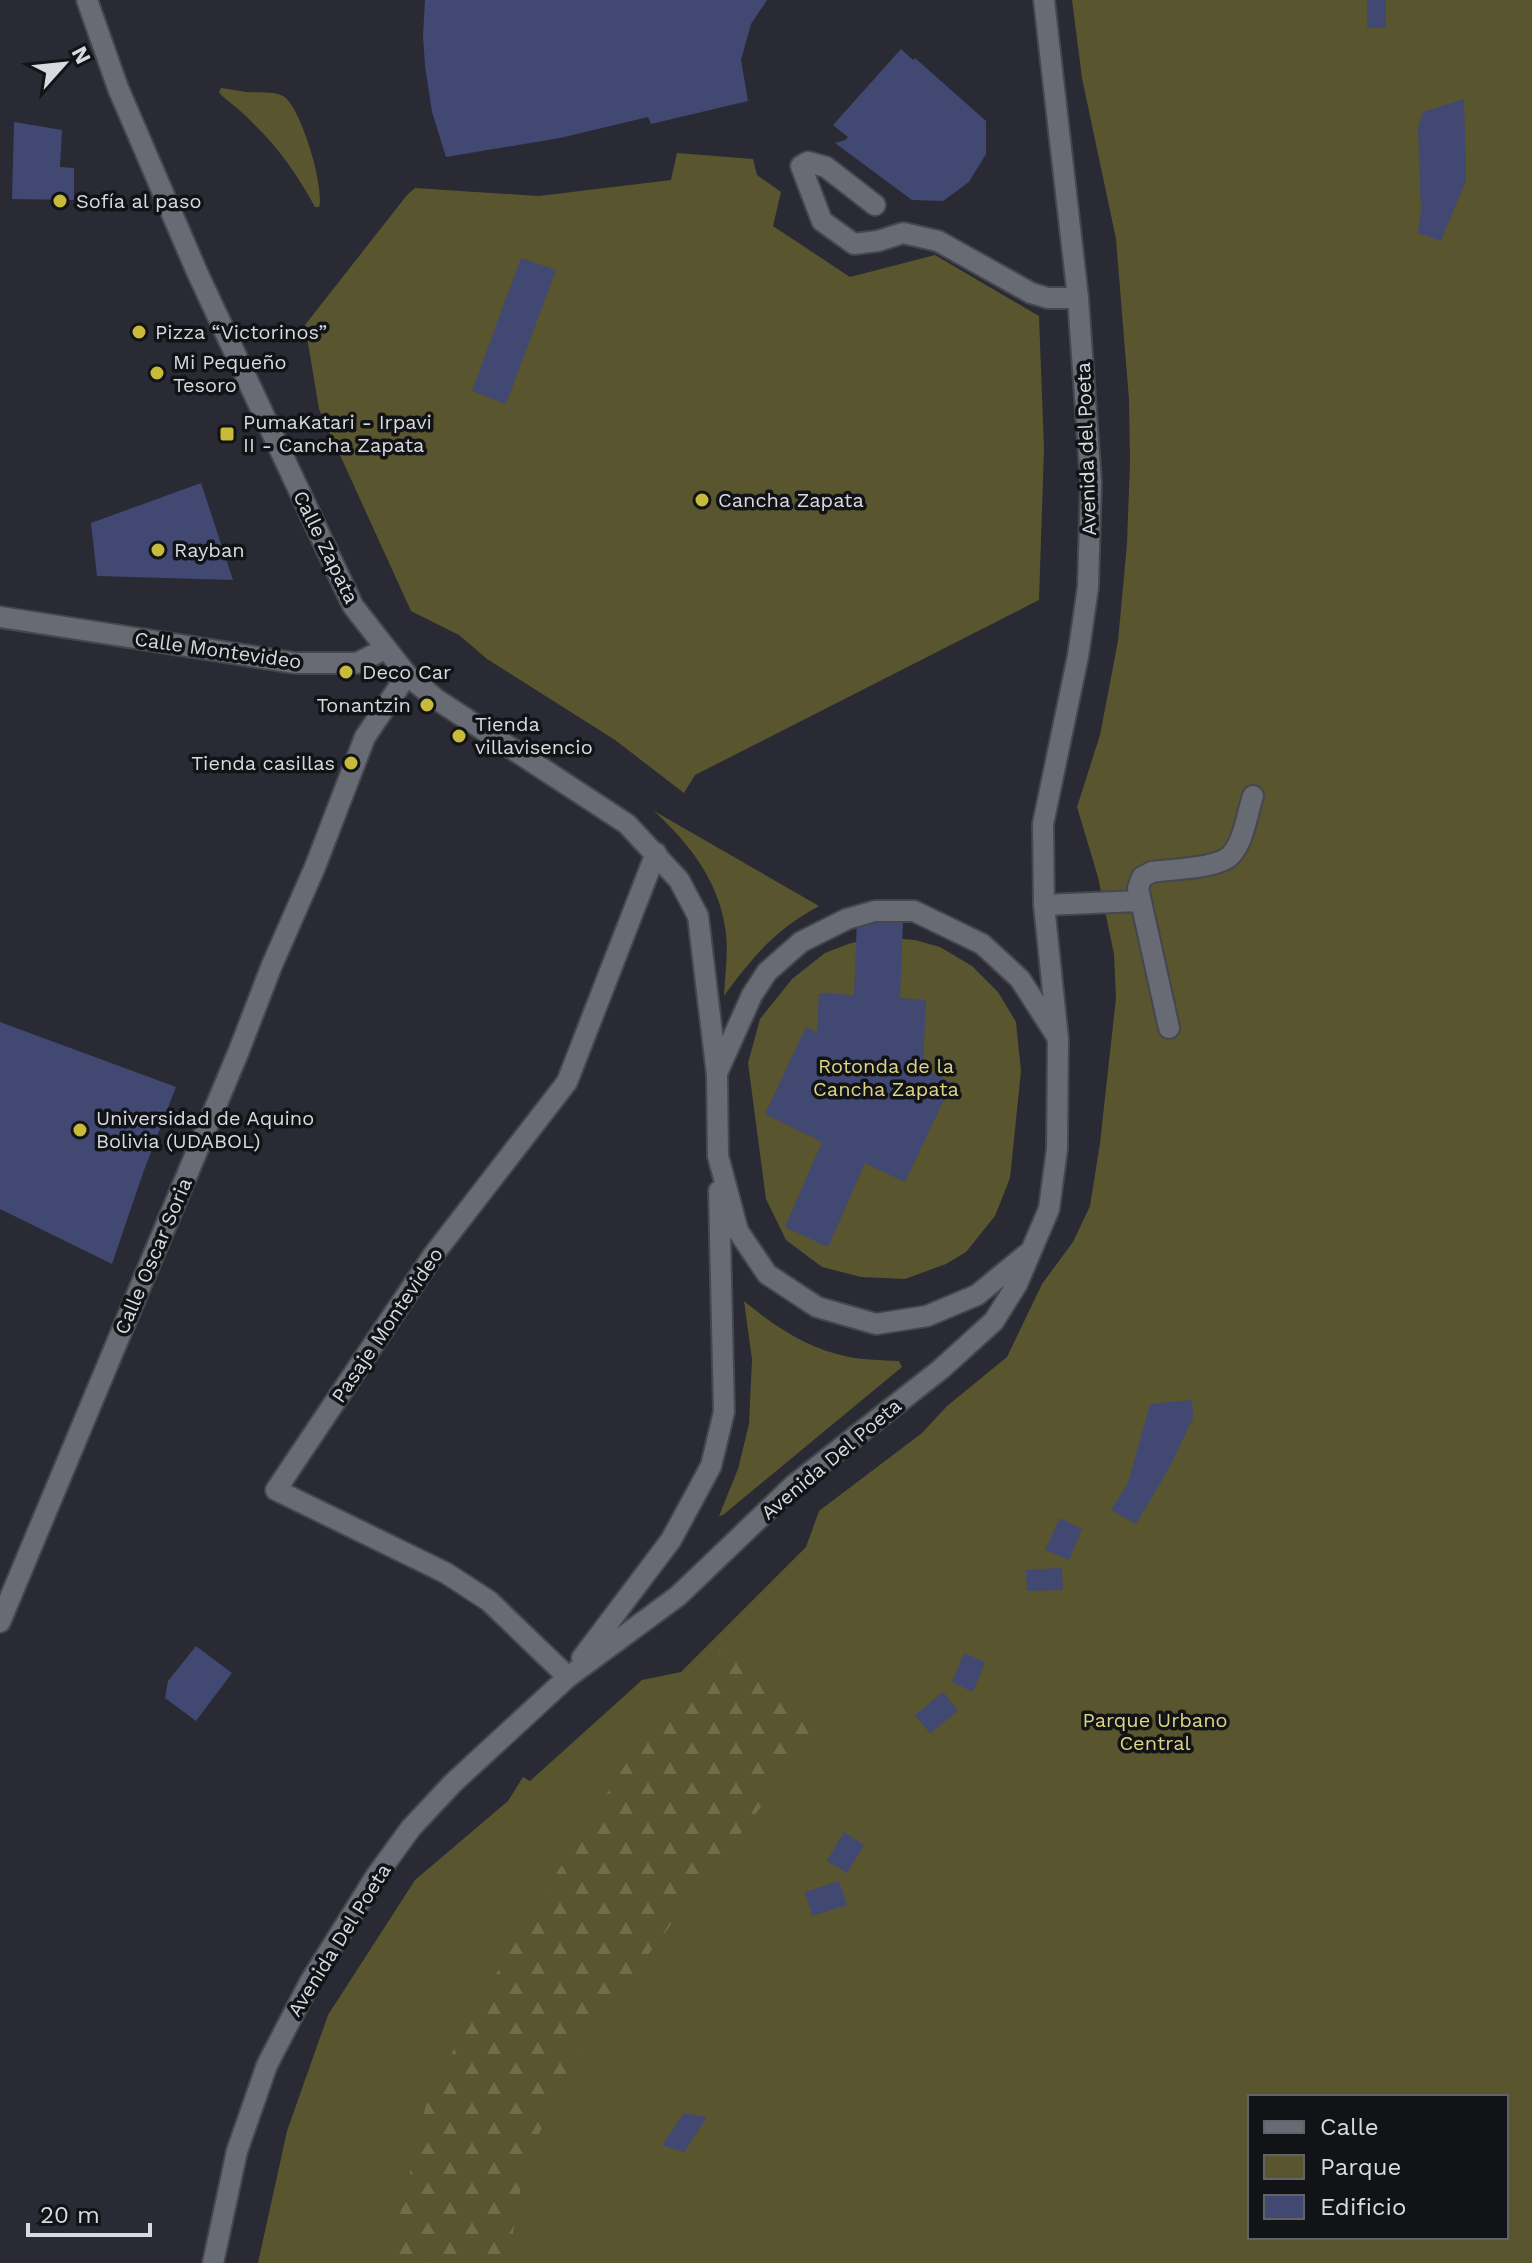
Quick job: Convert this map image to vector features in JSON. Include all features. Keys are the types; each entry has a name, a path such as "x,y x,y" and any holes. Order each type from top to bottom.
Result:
{"main road":[{"name":"Calle Zapata","path":"87,0 118,88 197,272 353,606 385,649"},
{"name":"Avenida del Poeta","path":"1044,0 1078,298 1091,483 1088,587 1078,656 1043,824 1044,905 1058,1039"},
{"path":"875,205 826,167 808,162 801,166 822,221 854,244 903,233 938,241 1031,293 1048,298 1078,298"},
{"name":"Calle Montevideo","path":"0,617 295,663 357,663 385,649"},
{"path":"385,649 407,675 436,699 627,824 679,880 698,916 717,1075 718,1156 738,1231 767,1274 817,1307 876,1324 927,1316 977,1295 1031,1250"},
{"name":"Calle Oscar Soria","path":"0,1622 315,867 365,737 407,675"},
{"path":"1169,1028 1138,888 1142,877 1152,872 1216,864 1230,857 1253,796"},
{"name":"Pasaje Montevideo","path":"568,1677 489,1601 446,1573 276,1490 434,1254 567,1082 656,853"},
{"path":"1044,905 1139,901"},
{"path":"717,1075 752,995 767,972 801,942 847,919 875,911 914,911 982,944 1020,979 1058,1039"},
{"name":"Avenida Del Poeta","path":"213,2263 237,2151 267,2065 310,1982 376,1876 411,1828 453,1783 568,1677 678,1596 794,1485 941,1369 994,1321 1017,1284 1049,1209 1057,1149 1058,1039"},
{"name":"Avenida Del Poeta","path":"568,1677 671,1540 711,1466 724,1412 718,1156"}],"green space":[{"name":"Parque Urbano Central","path":"1072,0 1532,0 1532,2263 258,2263 287,2131 328,2015 415,1880 508,1801 523,1777 530,1781 642,1680 681,1672 806,1547 819,1511 922,1433 947,1406 1007,1357 1042,1284 1073,1242 1090,1206 1116,998 1114,954 1098,877 1077,807 1100,735 1118,641 1127,544 1129,400 1116,239 1082,78"},
{"path":"221,88 275,93 290,103 310,148 318,183 319,207 315,207 274,146 221,95"},
{"name":"Cancha Zapata","path":"677,153 753,159 757,175 781,192 773,226 850,277 935,255 1039,316 1044,449 1039,600 695,775 684,793 615,740 487,659 459,635 411,611 319,409 305,325 415,188 539,196 671,180"},
{"path":"654,811 819,906 766,945 724,996 726,935 716,893 690,849"},
{"name":"Rotonda de la Cancha Zapata","path":"876,937 915,940 940,947 972,966 998,992 1016,1022 1021,1071 1010,1178 995,1216 966,1252 946,1264 905,1279 861,1277 822,1267 786,1240 766,1199 748,1063 760,1019 792,979 825,953"},
{"path":"744,1301 780,1328 820,1349 855,1358 899,1361 902,1367 719,1516 738,1469 749,1424 752,1359"},
{"path":"723,1649 825,1723 580,2044 524,2167 508,2263 393,2263 398,2223 428,2096 521,1929 629,1759"}],"building":[{"path":"425,0 767,0 751,24 741,60 748,101 651,124 648,117 560,138 446,157 432,112 425,66"},
{"path":"1367,0 1386,0 1386,28 1367,28"},
{"path":"901,49 986,121 986,154 969,182 943,201 912,200 835,143 848,137 833,125"},
{"path":"1464,99 1466,180 1441,241 1418,233 1421,210 1418,128 1423,112"},
{"path":"14,122 62,130 60,167 74,168 74,200 12,199"},
{"path":"521,258 556,270 506,404 472,391"},
{"name":"Rayban","path":"201,483 233,580 97,576 91,523"},
{"path":"857,919 903,922 900,998 926,1000 923,1068 952,1083 905,1182 865,1163 828,1247 785,1227 822,1142 765,1114 806,1027 817,1032 819,993 854,995"},
{"name":"Universidad de Aquino Bolivia (UDABOL)","path":"0,1022 176,1087 112,1264 0,1209"},
{"path":"1192,1400 1193,1418 1168,1470 1136,1524 1111,1510 1128,1483 1150,1404"},
{"path":"1060,1518 1082,1529 1069,1560 1045,1550"},
{"path":"1062,1568 1063,1590 1027,1591 1026,1570"},
{"path":"196,1646 232,1673 196,1721 165,1698 168,1681"},
{"path":"964,1653 985,1662 973,1692 952,1682"},
{"path":"943,1692 958,1711 930,1733 915,1715"},
{"path":"844,1832 864,1845 847,1873 827,1861"},
{"path":"839,1881 847,1905 812,1916 805,1892"},
{"path":"684,2113 707,2117 684,2152 662,2145"}],"place":[{"name":"Sofía al paso","path":"60,201"},
{"name":"Pizza “Victorinos”","path":"139,332"},
{"name":"Mi Pequeño Tesoro","path":"157,373"},
{"name":"PumaKatari - Irpavi II - Cancha Zapata","path":"227,434"},
{"name":"Cancha Zapata","path":"702,500"},
{"name":"Rayban","path":"158,550"},
{"name":"Deco Car","path":"346,672"},
{"name":"Tonantzin","path":"427,705"},
{"name":"Tienda villavisencio","path":"459,736"},
{"name":"Tienda casillas","path":"351,763"},
{"name":"Universidad de Aquino Bolivia (UDABOL)","path":"80,1130"}]}
